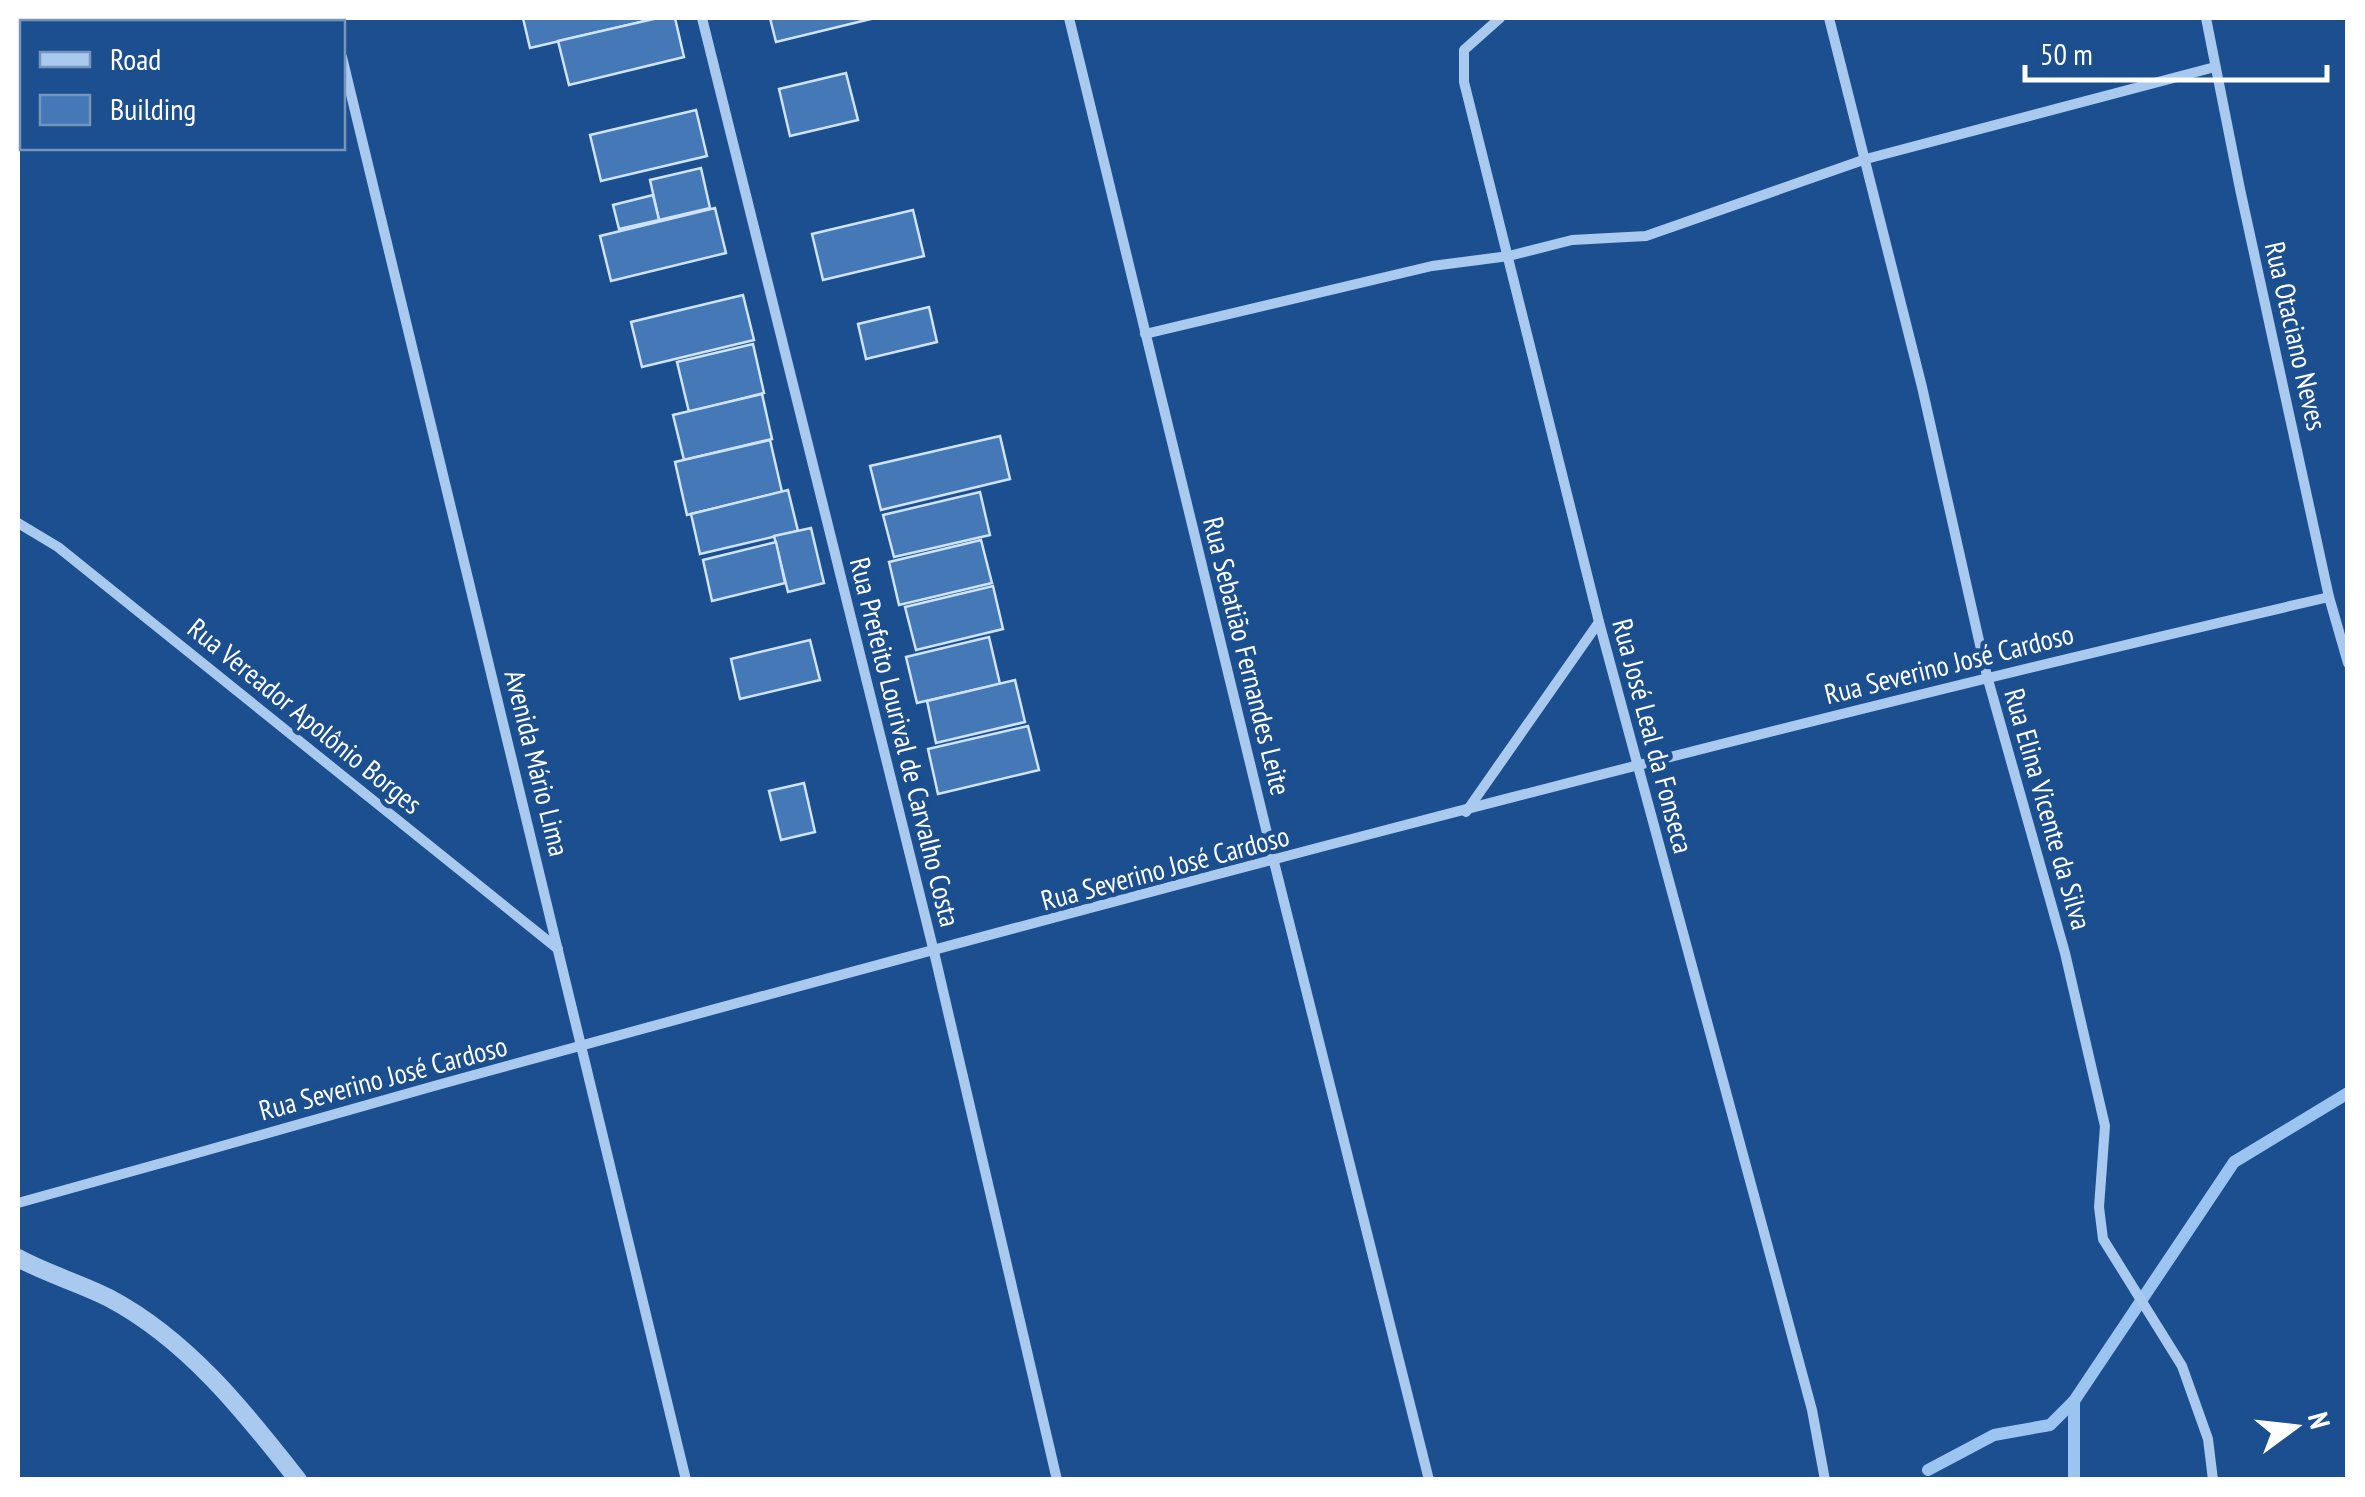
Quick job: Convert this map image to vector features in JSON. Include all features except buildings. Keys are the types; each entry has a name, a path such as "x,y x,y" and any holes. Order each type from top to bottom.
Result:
{"street":[{"name":"Rua Prefeito Lourival de Carvalho Costa","path":"702,18 934,952 1057,1480"},
{"name":"Rua Sebatião Fernandes Leite","path":"1069,18 1429,1480"},
{"name":"Rua José Leal da Fonseca","path":"1500,18 1464,50 1462,62 1474,125 1599,622 1812,1410 1825,1480"},
{"name":"Rua Elina Vicente da Silva","path":"1829,18 1866,159 1987,676 2065,953 2104,1126 2105,1154 2098,1207 2103,1239 2182,1366 2208,1439 2213,1480"},
{"name":"Rua Otaciano Neves","path":"2206,18 2329,597 2348,662"},
{"path":"1145,334 1432,266 1510,256 1572,240 1646,236 1866,159 2215,67"},
{"name":"Avenida Mário Lima","path":"345,69 686,1480"},
{"name":"Rua Vereador Apolônio Borges","path":"18,523 58,547 560,950"},
{"name":"Rua Severino José Cardoso","path":"18,1203 934,952 1638,766 1987,676 2329,597"},
{"path":"1466,812 1599,622"},
{"path":"18,1258 110,1298 178,1346 212,1378 298,1480"}],"waterway":[{"path":"2074,1480 2074,1401 2234,1162 2348,1093"},
{"path":"1928,1470 1994,1435 2050,1425 2074,1401"}]}
